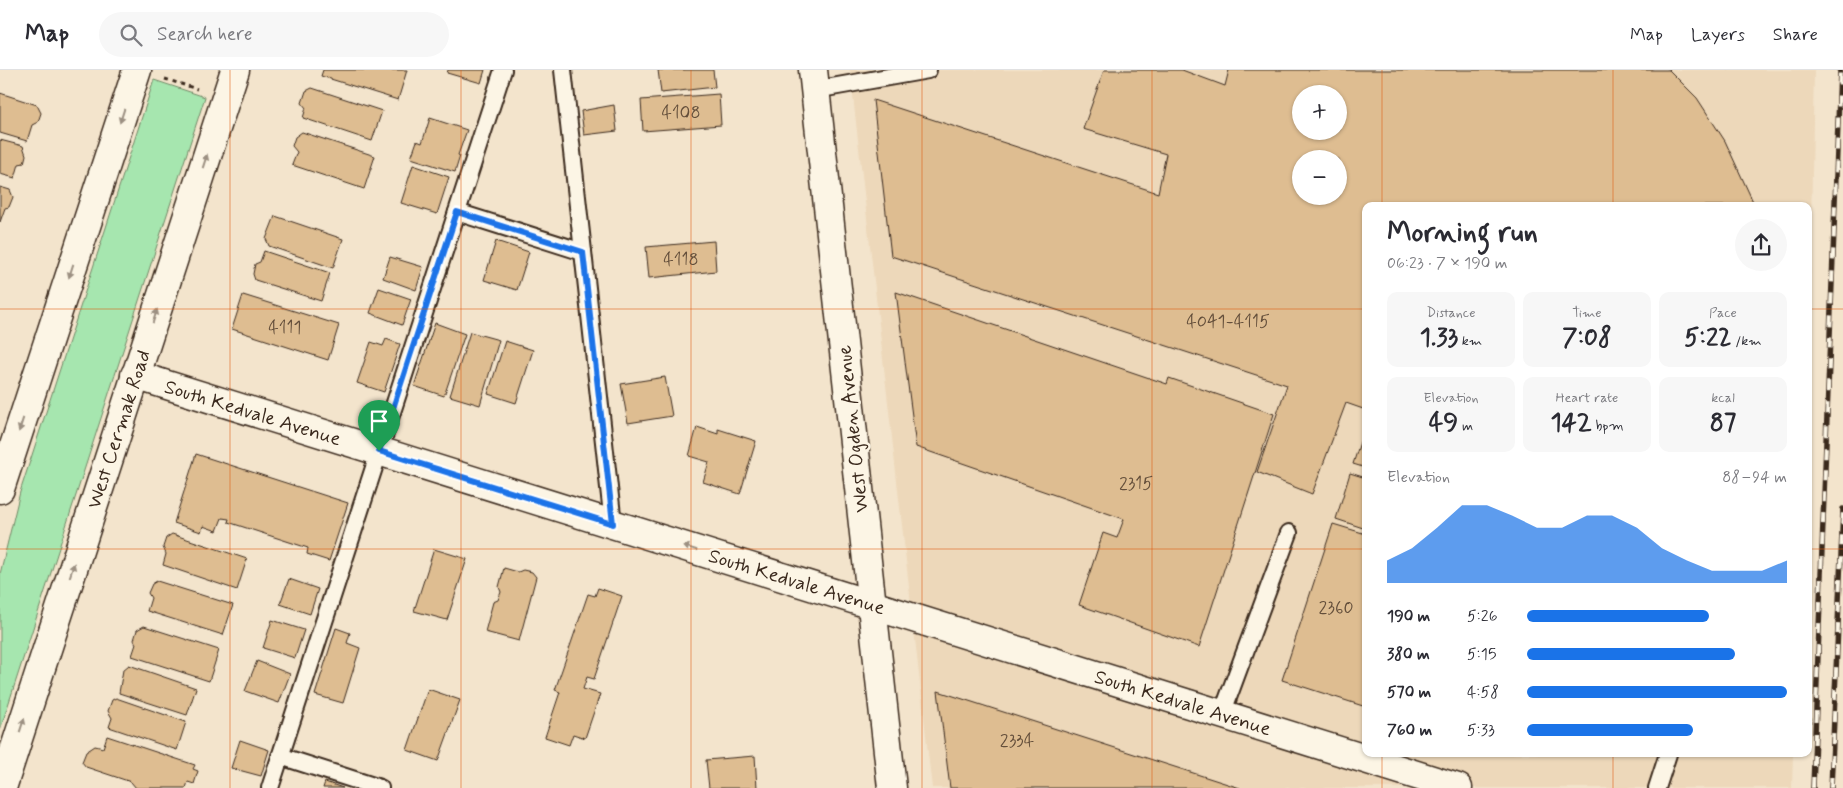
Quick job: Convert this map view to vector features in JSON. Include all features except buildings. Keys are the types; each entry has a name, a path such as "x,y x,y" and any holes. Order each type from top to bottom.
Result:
{"main road":[{"path":"0,489 147,73"},
{"name":"West Cermak Road","path":"2,788 135,375 223,77"},
{"name":"West Ogden Avenue","path":"814,80 892,788"},
{"name":"South Kedvale Avenue","path":"135,375 1458,788"}],"lane":[{"path":"270,788 503,70"},
{"path":"563,70 613,524"},
{"path":"814,80 928,70"},
{"path":"457,212 583,252"},
{"path":"1222,714 1289,533"},
{"path":"280,756 380,788"},
{"path":"1657,788 1667,757"}],"path":[{"path":"147,73 223,77"}],"shaded area":[{"path":"850,70 1814,70 1811,202 1362,202 1362,757 1793,757 1792,788 932,788"}],"green space":[{"path":"154,80 205,97 0,730 0,574 20,492"}],"railway":[{"path":"1813,788 1840,70"},
{"path":"1831,788 1843,509"}],"route":[{"path":"457,212 583,252 613,524 379,451 457,212"}]}
